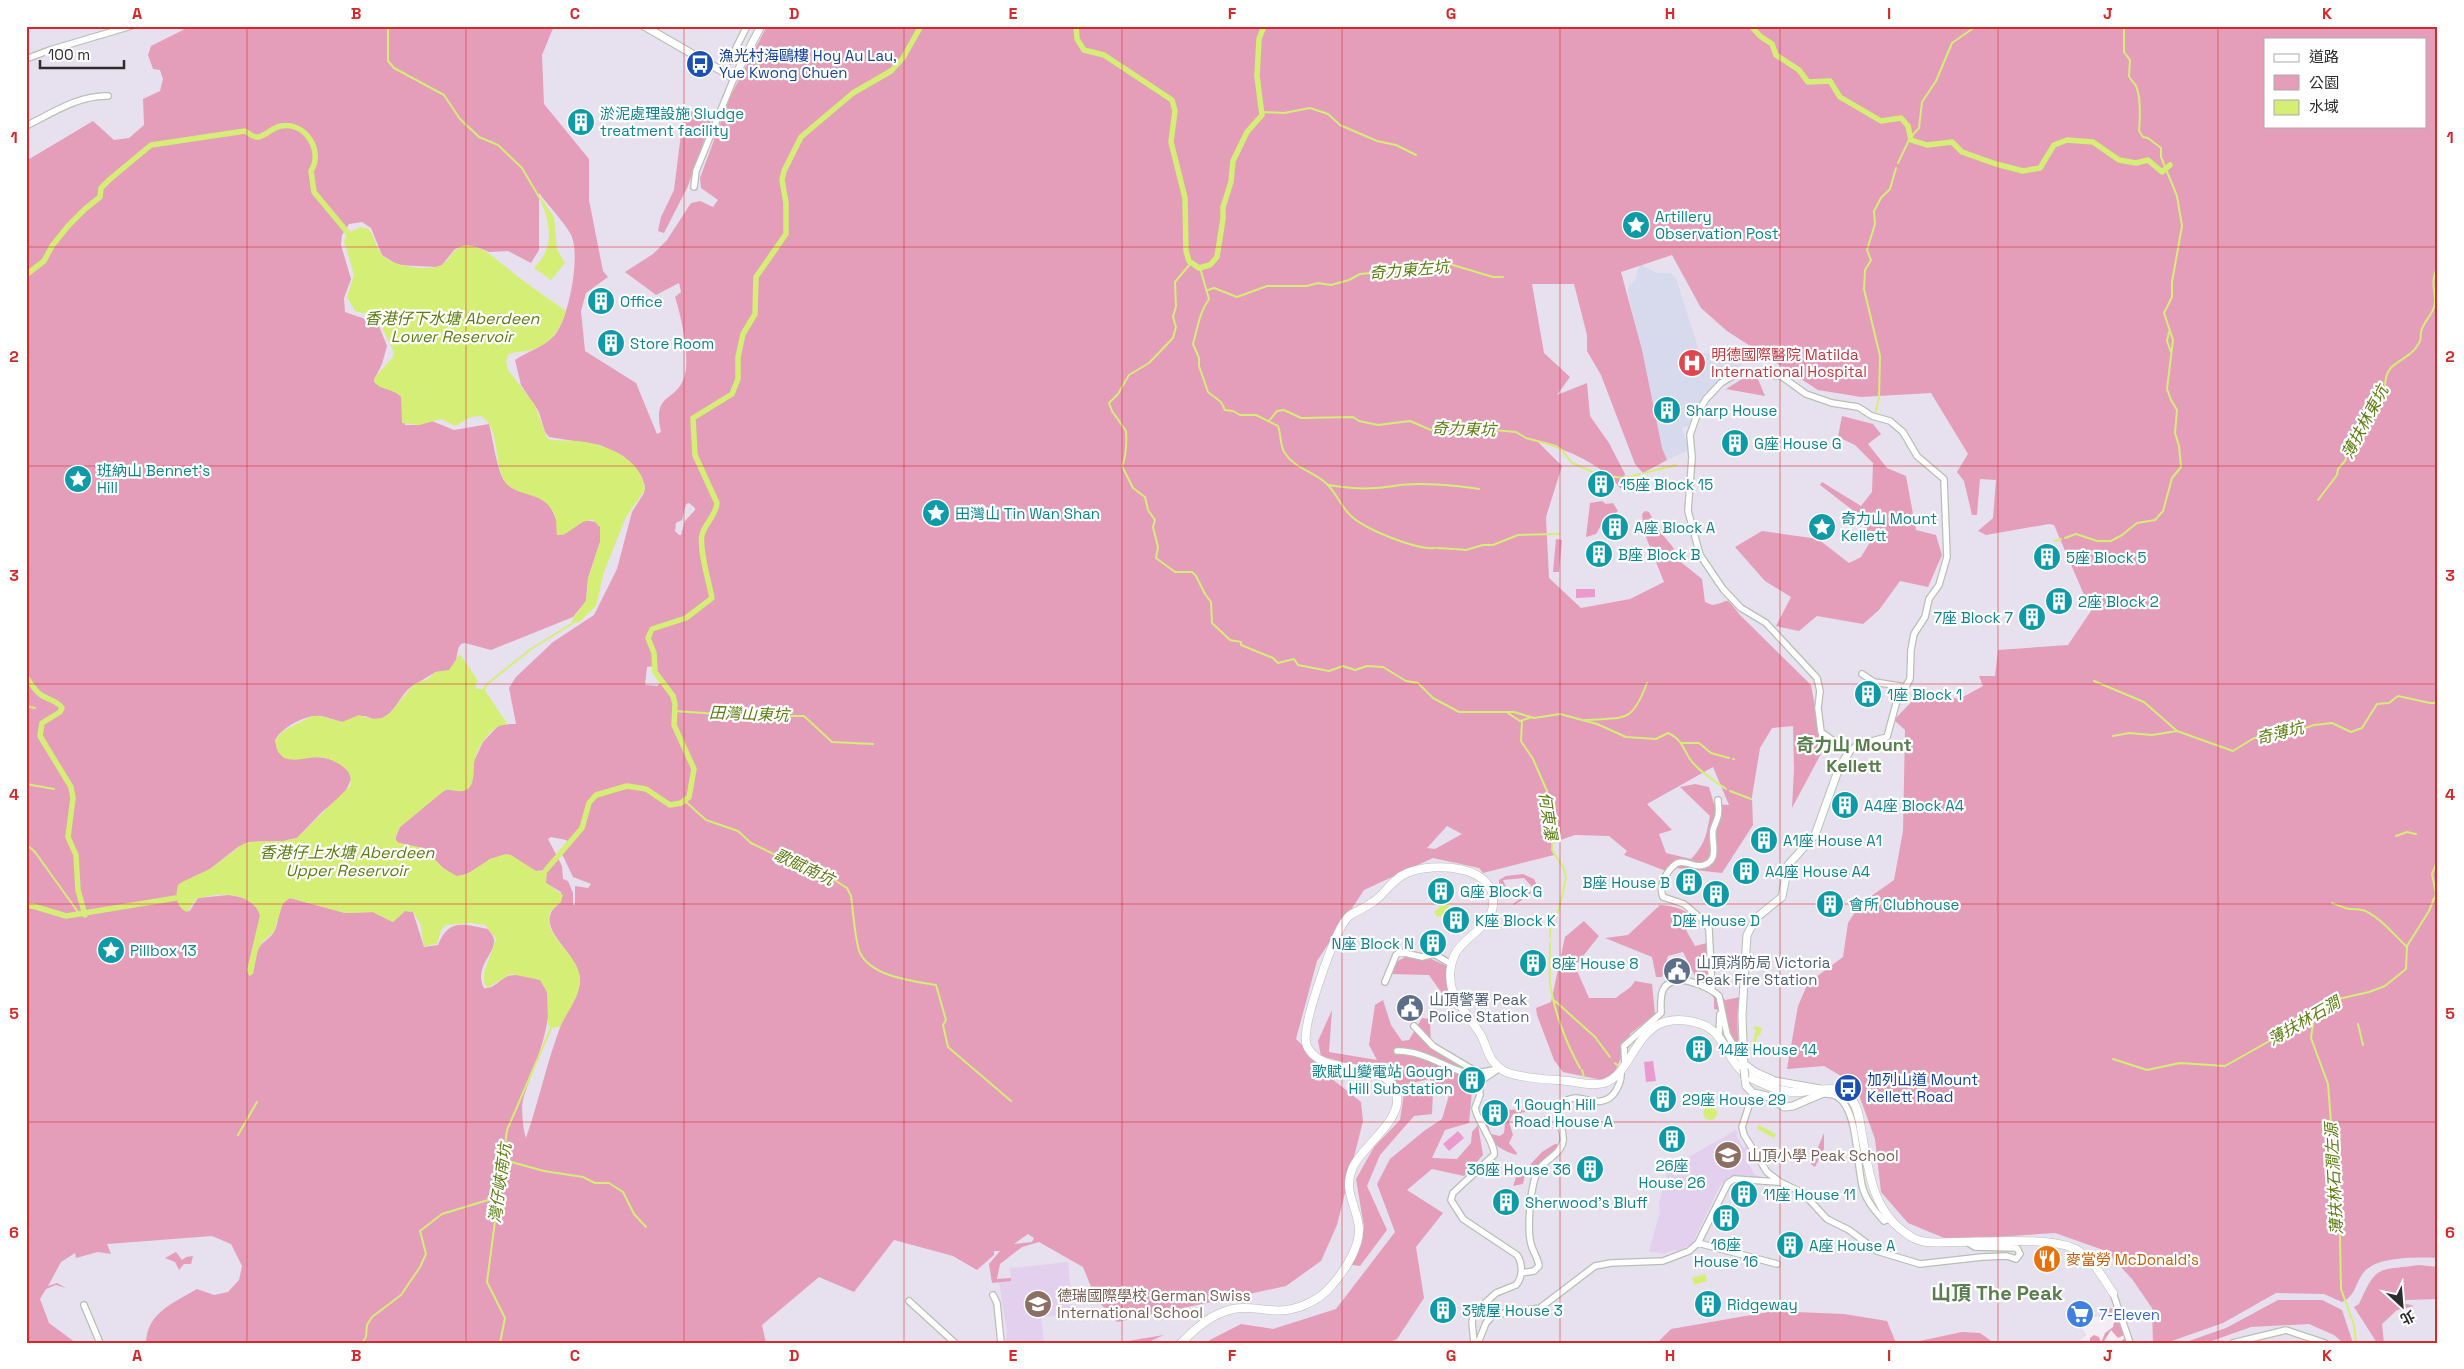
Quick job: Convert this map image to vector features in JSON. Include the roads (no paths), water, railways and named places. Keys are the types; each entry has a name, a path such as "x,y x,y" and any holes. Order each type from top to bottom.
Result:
{"main road":[{"path":"1180,1343 1203,1322 1226,1311 1248,1307 1282,1311 1311,1302 1335,1282 1357,1244 1359,1227 1349,1195 1349,1177 1358,1158 1393,1116 1397,1096 1394,1088 1386,1078 1320,1060 1312,1054 1307,1045 1307,1026 1332,946 1343,924 1353,914 1377,900 1405,873 1446,868 1470,872 1484,880 1490,887 1493,896 1492,910 1487,921 1458,949 1451,964 1450,980 1454,994 1478,1030 1491,1058 1500,1068 1518,1074 1594,1084 1608,1081 1623,1068 1640,1040 1653,1029 1666,1023 1680,1021 1695,1022 1709,1028 1720,1036 1741,1070 1758,1082 1780,1091 1840,1091 1854,1104 1872,1187 1877,1201 1890,1219 1908,1235 1919,1241 2067,1244 2083,1254 2095,1266 2113,1293"}],"street":[{"path":"26,59 131,26"},
{"path":"644,26 734,78"},
{"path":"731,61 732,54 747,26"},
{"path":"694,187 696,170 734,78 761,26"},
{"path":"26,126 76,101 96,95 108,96"},
{"path":"1820,1091 1788,1107 1767,1096 1753,1093 1746,1086 1743,1066 1742,1015 1748,931 1758,916 1782,897 1788,865 1815,835 1839,768 1849,752 1857,745 1887,737 1893,712 1911,673 1911,650 1914,634 1925,617 1930,599 1939,585 1946,557 1944,479 1917,456 1903,432 1890,421 1872,416 1858,408 1832,403 1804,393 1790,381 1776,375 1746,373 1730,377 1715,388 1703,403 1690,433 1692,461 1688,508 1699,552 1730,597 1743,610 1766,623 1814,675 1819,687 1818,711 1821,732 1849,752"},
{"path":"1862,674 1874,682 1906,687"},
{"path":"1712,990 1709,930 1704,921 1684,904 1663,897 1661,889 1666,876 1676,864 1686,861 1702,866 1711,859 1714,851 1713,830 1718,816 1718,800"},
{"path":"1385,982 1396,955 1400,952 1422,957 1434,954 1451,964"},
{"path":"1521,1273 1532,1272 1539,1266 1531,1244 1530,1214 1538,1172 1559,1150 1563,1142 1558,1115 1560,1107 1575,1098 1601,1102 1619,1086 1623,1068 1624,1046 1661,1013 1662,991 1674,982 1693,982 1712,990 1719,996 1728,1034 1743,1066 1775,1081 1820,1091"},
{"path":"1720,1002 1720,1036"},
{"path":"1414,1026 1433,1046 1475,1071 1483,1072 1500,1068"},
{"path":"1397,1051 1411,1051 1469,1074 1487,1076"},
{"path":"1474,1343 1474,1314 1493,1295 1516,1285 1521,1273 1517,1255 1463,1219 1451,1200 1453,1193 1487,1163 1494,1153 1494,1146 1485,1135 1475,1111 1480,1095 1479,1083 1500,1068"},
{"path":"1753,1093 1743,1121 1744,1135 1763,1168 1780,1182 1806,1195 1827,1219 1849,1230 1872,1248 1884,1254 1920,1264 1977,1258 2018,1258 2020,1254 2019,1250 1975,1247 1966,1242"},
{"path":"1478,1343 1486,1322 1493,1315 1542,1306 1595,1266 1611,1263 1663,1261 1681,1256 1698,1243 1728,1183 1734,1179 1780,1182"},
{"path":"1698,1243 1777,1264"},
{"path":"2113,1293 2130,1343"},
{"path":"993,1295 996,1303 1001,1343"},
{"path":"909,1301 955,1343"},
{"path":"84,1305 100,1343"},
{"path":"2233,1343 2286,1330 2325,1343"}],"water":[{"path":"543,201 554,217 557,250 565,263 551,280 534,268 545,253 549,239 546,214 541,203"},
{"name":"香港仔下水塘 Aberdeen Lower Reservoir","path":"361,227 369,229 379,250 388,260 412,267 429,268 442,265 458,248 466,245 483,250 521,280 566,311 558,330 544,344 538,348 508,355 506,362 508,370 535,405 547,438 578,441 611,449 630,461 637,469 645,490 626,517 604,572 596,606 579,622 573,623 572,620 586,601 588,579 600,542 600,527 593,520 588,520 562,535 557,535 556,518 550,507 537,498 515,490 504,480 494,437 487,421 481,416 471,417 455,426 441,419 419,425 402,423 401,397 374,382 375,377 393,357 394,352 377,317 355,311 347,297 354,275 344,241 348,233"},
{"name":"香港仔上水塘 Aberdeen Upper Reservoir","path":"460,654 478,681 475,685 477,689 484,689 508,725 497,727 483,742 474,763 472,783 468,789 462,791 445,790 400,827 396,835 396,842 423,848 443,868 456,876 467,874 490,859 506,854 511,855 536,871 547,871 546,883 563,895 561,902 550,912 551,930 574,962 579,971 580,981 575,999 560,1027 551,1028 548,1025 547,992 540,980 511,974 487,988 484,982 484,973 496,939 485,925 470,923 446,925 441,930 437,944 424,946 420,923 413,912 405,911 393,922 373,912 345,913 290,898 283,903 274,932 263,941 258,949 253,974 249,976 247,970 260,915 256,907 249,901 233,895 214,895 196,899 187,912 183,910 177,901 178,885 210,869 243,844 297,838 350,786 349,772 333,760 317,757 298,760 284,758 278,752 275,740 283,731 312,716 320,716 342,722 359,715 372,719 382,718 390,713 414,684 428,679 435,672 449,670"},
{"path":"1439,903 1442,906 1447,903 1449,907 1441,916 1437,917 1434,912 1440,907"},
{"path":"1755,1026 1762,1028 1760,1035 1757,1036 1756,1047 1753,1049 1751,1048 1756,1030 1753,1028"},
{"path":"1707,1106 1713,1106 1717,1113 1713,1120 1707,1120 1703,1116 1703,1110"},
{"path":"1759,1125 1776,1134 1774,1138 1757,1129"},
{"path":"1705,1274 1707,1281 1694,1285 1692,1278"}],"waterway":[{"path":"388,26 388,61 394,68 444,95 460,119 479,137 498,145 522,168 542,202"},
{"path":"546,870 582,828 589,803 596,795 627,786 646,789 670,805 681,803 689,797 694,769 674,725 675,704 673,696 655,672 654,653 648,638 652,629 686,618 712,598 701,541 703,531 715,512 717,503 695,455 693,418 732,394 738,379 738,357 743,334 755,314 756,277 786,234 786,203 782,180 784,171 801,137 853,93 891,71 903,58 921,26"},
{"path":"1076,26 1077,39 1084,50 1104,55 1172,100 1175,111 1171,142 1185,198 1186,251 1189,261 1199,268 1210,265 1217,257 1223,207 1231,182 1233,161 1247,132 1262,115 1257,76 1259,39 1264,26"},
{"path":"1751,26 1760,36 1772,44 1776,55 1799,70 1808,82 1830,81 1840,97 1881,121 1901,118 1908,126 1911,140 1927,145 1952,142 1962,152 2023,171 2040,168 2054,145 2067,140 2093,142 2119,160 2136,163 2148,160 2162,172 2170,165"},
{"path":"1898,163 1910,138 1919,128 1922,102 1936,81 1952,43 1975,27 1986,26"},
{"path":"2065,538 2076,534 2097,541 2111,541 2137,523 2155,520 2163,511 2172,478 2181,467 2179,446 2175,433 2177,410 2167,389 2173,340 2164,313 2172,297 2172,282 2182,226 2177,196 2161,157 2161,148 2148,138 2143,137 2139,131 2139,96 2136,86 2129,76 2130,60 2124,52 2124,26"},
{"path":"1262,112 1284,113 1310,108 1328,114 1340,125 1377,141 1396,145 1416,155"},
{"path":"26,275 44,261 52,246 68,226 100,197 101,188 151,145 245,131 259,137 281,126 298,128 310,139 315,155 311,171 314,192 348,233"},
{"path":"1875,414 1879,398 1880,356 1864,289 1865,270 1871,260 1867,250 1875,224 1874,211 1881,198 1890,189 1896,168"},
{"path":"1191,263 1175,282 1176,306 1173,317 1176,327 1173,338 1149,363 1129,375 1118,394 1109,403 1112,411 1126,431 1126,449 1122,466 1133,488 1145,497 1148,510 1155,520 1153,527 1158,547 1156,558 1175,572 1192,572 1196,576 1211,602 1212,623 1230,640 1241,642 1241,645 1273,658 1278,663 1294,659 1298,665 1329,671 1343,666 1355,670 1367,666 1383,667 1406,681 1418,683 1433,698 1459,712 1514,712 1534,718 1560,714 1597,724 1626,737 1656,739 1668,733 1678,740 1698,769 1726,789"},
{"name":"奇力東左坑","path":"1208,290 1214,288 1237,297 1267,286 1307,286 1318,283 1331,285 1349,280 1360,274 1402,270 1409,266 1437,266 1446,263 1493,277 1503,277"},
{"name":"薄扶林東坑","path":"2318,500 2345,461 2353,439 2385,387 2389,371 2409,355 2420,342 2422,328 2435,304 2434,279 2438,266"},
{"path":"1200,268 1209,299 1201,315 1193,344 1199,358 1199,366 1208,392 1221,402 1225,410 1233,411 1240,415 1256,415 1278,426 1283,449 1288,458 1327,484 1350,515 1357,521 1391,538 1416,546 1435,548"},
{"path":"2169,332 2167,341 2171,352"},
{"name":"奇力東坑","path":"1269,421 1277,411 1284,410 1301,418 1353,417 1359,421 1378,425 1410,421 1431,430 1450,426 1516,432 1526,438 1556,446 1562,450 1572,463 1600,475 1624,478 1640,474"},
{"path":"1644,473 1676,465"},
{"path":"1329,485 1370,488 1424,484 1479,489"},
{"path":"1456,549 1466,550 1483,545 1493,545 1518,535 1559,534"},
{"path":"2055,541 2061,539"},
{"path":"1437,548 1454,549"},
{"path":"484,689 487,684 531,649 573,623"},
{"path":"26,676 39,693 58,703 62,708 60,712 42,723 40,736 71,787 73,798 68,837 76,855 78,890 85,915"},
{"name":"奇薄坑","path":"2094,681 2144,702 2177,731 2233,751 2254,738 2282,736 2314,725 2332,723 2351,732 2362,728 2377,704 2389,703 2398,696 2438,703"},
{"path":"1585,720 1625,716 1636,706 1647,683"},
{"path":"26,706 35,708"},
{"name":"田灣山東坑","path":"674,711 749,716 804,716 832,742 873,744"},
{"name":"何東瀑","path":"1508,713 1520,721 1532,717"},
{"name":"何東瀑","path":"1522,721 1521,741 1533,759 1547,791 1544,808 1553,834 1552,850 1564,869 1566,878 1559,909 1550,926 1550,938"},
{"path":"2113,736 2129,733 2152,735 2177,731"},
{"path":"1682,743 1699,743 1711,753 1729,758"},
{"path":"26,784 54,789"},
{"path":"1730,791 1751,799"},
{"name":"歌賦南坑","path":"685,801 706,820 738,831 751,843 786,860 828,876 847,888 851,896 858,948 866,961 883,973 936,985 946,1020 943,1025 948,1047 1011,1101"},
{"name":"何東瀑","path":"1550,829 1552,840"},
{"path":"2396,836 2407,832 2416,834"},
{"path":"26,844 35,852 78,912"},
{"name":"薄扶林石澗","path":"2113,1059 2147,1070 2180,1063 2225,1066 2314,1016 2338,999 2369,992 2385,986 2406,969 2407,946 2429,911 2436,894 2432,874 2438,859"},
{"path":"26,906 33,906 66,916 176,898"},
{"path":"2332,903 2367,912 2374,916 2406,946"},
{"path":"1550,943 1550,983 1554,1005 1565,1038 1580,1068"},
{"path":"1554,1000 1595,1037 1610,1057"},
{"name":"薄扶林石澗左源","path":"2314,1017 2311,1038 2328,1084 2340,1238 2341,1289 2354,1325 2356,1343"},
{"path":"2358,1024 2363,1045"},
{"name":"灣仔峽南坑","path":"500,1343 505,1318 487,1282 507,1130 551,1028"},
{"path":"1582,1070 1584,1077"},
{"path":"238,1135 257,1102"},
{"path":"504,1160 544,1171 583,1177 595,1183 609,1183 623,1192 634,1214 646,1227"},
{"path":"2335,1189 2332,1208 2338,1227"},
{"path":"362,1343 366,1337 367,1325 372,1317 401,1295 420,1267 426,1254 420,1231 442,1214 498,1197"}],"place":[{"name":"漁光村海鷗樓 Hoy Au Lau, Yue Kwong Chuen","path":"700,64"},
{"name":"淤泥處理設施 Sludge treatment facility","path":"581,122"},
{"name":"Artillery Observation Post","path":"1636,225"},
{"name":"Office","path":"601,301"},
{"name":"Store Room","path":"611,343"},
{"name":"明德國際醫院 Matilda International Hospital","path":"1692,363"},
{"name":"Sharp House","path":"1667,410"},
{"name":"G座 House G","path":"1735,443"},
{"name":"班納山 Bennet's Hill","path":"78,479"},
{"name":"15座 Block 15","path":"1601,484"},
{"name":"田灣山 Tin Wan Shan","path":"936,513"},
{"name":"A座 Block A","path":"1615,527"},
{"name":"奇力山 Mount Kellett","path":"1822,527"},
{"name":"B座 Block B","path":"1599,554"},
{"name":"5座 Block 5","path":"2047,557"},
{"name":"2座 Block 2","path":"2059,601"},
{"name":"7座 Block 7","path":"2032,617"},
{"name":"1座 Block 1","path":"1868,694"},
{"name":"A4座 Block A4","path":"1845,805"},
{"name":"A1座 House A1","path":"1764,840"},
{"name":"A4座 House A4","path":"1746,871"},
{"name":"B座 House B","path":"1689,882"},
{"name":"G座 Block G","path":"1441,891"},
{"name":"D座 House D","path":"1716,894"},
{"name":"會所 Clubhouse","path":"1830,904"},
{"name":"K座 Block K","path":"1456,920"},
{"name":"N座 Block N","path":"1433,943"},
{"name":"Pillbox 13","path":"111,950"},
{"name":"8座 House 8","path":"1533,963"},
{"name":"山頂消防局 Victoria Peak Fire Station","path":"1677,971"},
{"name":"山頂警署 Peak Police Station","path":"1410,1008"},
{"name":"14座 House 14","path":"1699,1049"},
{"name":"歌賦山變電站 Gough Hill Substation","path":"1472,1080"},
{"name":"加列山道 Mount Kellett Road","path":"1848,1088"},
{"name":"29座 House 29","path":"1663,1099"},
{"name":"1 Gough Hill Road House A","path":"1495,1113"},
{"name":"26座 House 26","path":"1672,1139"},
{"name":"山頂小學 Peak School","path":"1728,1155"},
{"name":"36座 House 36","path":"1590,1169"},
{"name":"11座 House 11","path":"1744,1194"},
{"name":"Sherwood's Bluff","path":"1506,1202"},
{"name":"16座 House 16","path":"1726,1218"},
{"name":"A座 House A","path":"1790,1245"},
{"name":"麥當勞 McDonald's","path":"2047,1259"},
{"name":"德瑞國際學校 German Swiss International School","path":"1038,1304"},
{"name":"Ridgeway","path":"1708,1304"},
{"name":"3號屋 House 3","path":"1443,1310"},
{"name":"7-Eleven","path":"2080,1314"}],"district":[{"name":"奇力山 Mount Kellett","path":"1854,754"},
{"name":"山頂 The Peak","path":"1997,1293"}]}
